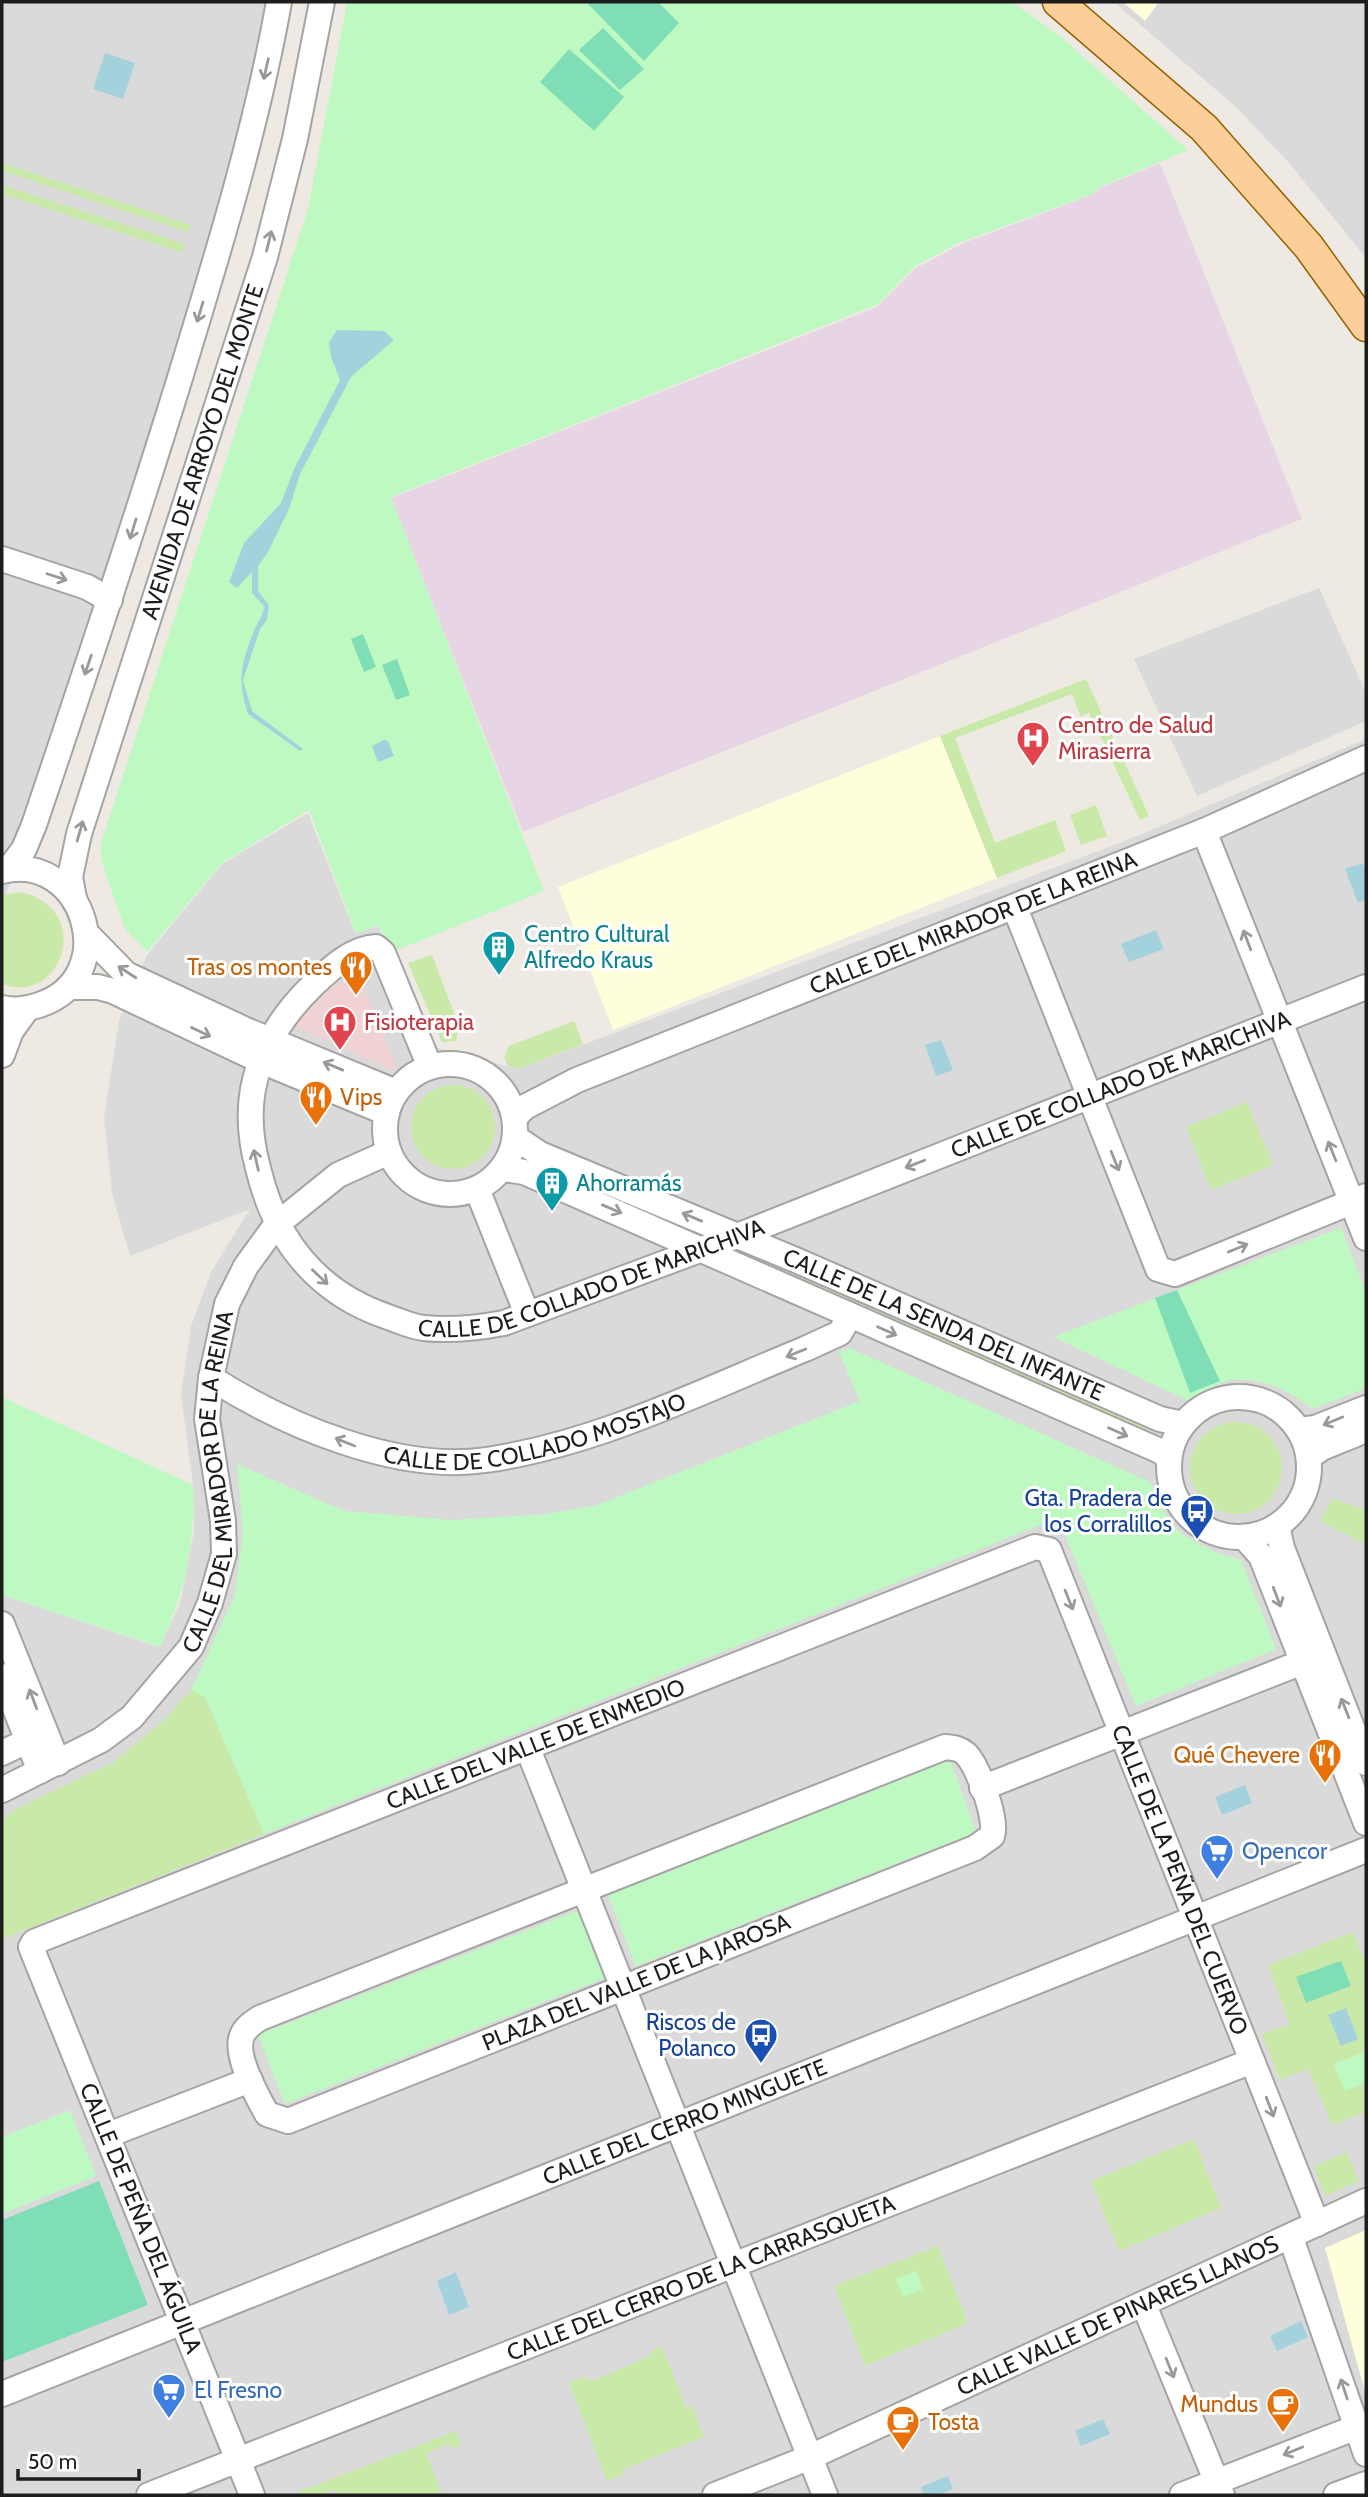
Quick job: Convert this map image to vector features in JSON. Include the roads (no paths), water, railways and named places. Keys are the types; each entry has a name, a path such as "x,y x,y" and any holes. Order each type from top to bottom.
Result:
{"main road":[{"path":"1058,2 1204,128 1308,247 1366,326"},
{"path":"1084,2 1216,118 1322,238 1366,297"}],"street":[{"name":"AVENIDA DE ARROYO DEL MONTE","path":"6,870 24,849 34,825 110,600 220,247 267,67 279,2"},
{"name":"AVENIDA DE ARROYO DEL MONTE","path":"74,898 70,877 79,834 265,257 295,139 322,2"},
{"path":"2,559 87,587 110,600"},
{"name":"CALLE DEL MIRADOR DE LA REINA","path":"515,1127 525,1108 577,1080 1204,831 1366,758"},
{"path":"1204,831 1279,1021 1359,1199 1366,1238"},
{"path":"2,1008 27,1009 50,1002 69,987 80,971 86,953 87,934 83,915 74,898 60,884 38,872 6,870"},
{"path":"1015,908 1158,1269 1175,1274 1359,1199"},
{"path":"87,934 126,974 265,1050"},
{"name":"CALLE DE COLLADO DE MARICHIVA","path":"430,1067 383,953 376,947 366,947 329,971 287,1013 265,1050 253,1090 251,1140 264,1194 276,1225 285,1240 321,1279 345,1299 379,1314 421,1328 468,1329 527,1314 737,1236 1366,987"},
{"path":"69,987 98,986 113,991 392,1103"},
{"path":"2,1055 11,1031 27,1009"},
{"path":"451,1065 471,1067 502,1089 515,1127 503,1169 477,1189 460,1194 425,1190 410,1181 389,1152 385,1139 392,1103 406,1081 430,1067 451,1065"},
{"name":"CALLE DEL MIRADOR DE LA REINA","path":"502,1089 531,1091 577,1080"},
{"name":"CALLE DE LA SENDA DEL INFANTE","path":"515,1127 531,1150 1160,1419 1183,1424"},
{"name":"CALLE DEL MIRADOR DE LA REINA","path":"2,1790 101,1740 132,1717 191,1647 210,1603 224,1554 223,1521 207,1419 211,1378 227,1304 246,1266 276,1225 338,1175 389,1152"},
{"name":"CALLE DE LA SENDA DEL INFANTE","path":"503,1169 524,1172 704,1248 1160,1451 1169,1458"},
{"path":"477,1189 527,1314"},
{"name":"CALLE DE COLLADO MOSTAJO","path":"211,1378 293,1420 361,1448 428,1460 484,1461 576,1441 840,1333 850,1315"},
{"path":"1236,1397 1267,1402 1299,1430 1309,1457 1306,1488 1299,1504 1277,1526 1258,1536 1227,1536 1203,1528 1191,1519 1173,1493 1169,1458 1172,1443 1183,1424 1209,1403 1236,1397"},
{"path":"1299,1430 1315,1428 1366,1408"},
{"path":"1309,1457 1322,1448 1366,1430"},
{"path":"1277,1526 1313,1658 1366,1823"},
{"path":"1245,1538 1261,1556 1366,1763"},
{"name":"CALLE DE LA PEÑA DEL CUERVO","path":"1035,1547 1049,1550 1317,2224"},
{"name":"CALLE DEL VALLE DE ENMEDIO","path":"34,1941 528,1749 1035,1547"},
{"path":"2,1624 49,1767"},
{"path":"982,1788 1313,1658"},
{"path":"2,1676 29,1740 49,1767"},
{"path":"2,1753 29,1740"},
{"name":"PLAZA DEL VALLE DE LA JAROSA","path":"946,1747 959,1749 968,1757 982,1788 995,1829 992,1836 975,1848 289,2121 267,2115 250,2080 241,2038 248,2026 260,2018 946,1747"},
{"path":"528,1749 808,2458 825,2495"},
{"name":"CALLE DEL CERRO MINGUETE","path":"2,2394 1366,1850"},
{"name":"CALLE DE PEÑA DEL ÁGUILA","path":"34,1941 31,1947 252,2495"},
{"name":"CALLE DEL CERRO DE LA CARRASQUETA","path":"149,2495 1252,2060"},
{"path":"108,2135 250,2080"},
{"name":"CALLE VALLE DE PINARES LLANOS","path":"716,2495 808,2458 1366,2201"},
{"path":"1290,2238 1366,2454"},
{"path":"1144,2305 1219,2489"},
{"path":"1182,2495 1219,2489 1357,2427"},
{"path":"1336,2495 1366,2484"}],"water":[{"path":"105,53 135,63 123,99 93,89"},
{"path":"337,330 384,331 394,340 351,377 300,474 289,509 267,554 258,566 258,591 269,605 267,620 260,629 243,680 252,711 303,749 300,751 248,714 242,691 242,672 246,653 264,606 252,593 252,572 237,588 229,582 244,543 281,503 294,469 340,380 331,357 329,342"},
{"path":"384,740 388,741 394,756 378,762 372,746"},
{"path":"1363,863 1366,873 1366,900 1358,903 1345,869"},
{"path":"1156,930 1164,949 1129,962 1121,944"},
{"path":"941,1040 953,1070 936,1076 925,1045"},
{"path":"1245,1785 1252,1803 1222,1815 1215,1797"},
{"path":"1346,2008 1358,2039 1341,2046 1328,2015"},
{"path":"456,2272 469,2307 449,2315 437,2281"},
{"path":"1301,2321 1308,2337 1277,2351 1270,2336"},
{"path":"1103,2419 1110,2434 1081,2446 1075,2431"},
{"path":"948,2476 953,2489 938,2495 924,2495 921,2487"}],"place":[{"name":"Centro de Salud Mirasierra","path":"1033,768"},
{"name":"Centro Cultural Alfredo Kraus","path":"499,977"},
{"name":"Tras os montes","path":"356,997"},
{"name":"Fisioterapia","path":"340,1052"},
{"name":"Vips","path":"316,1127"},
{"name":"Ahorramás","path":"552,1213"},
{"name":"Gta. Pradera de los Corralillos","path":"1197,1541"},
{"name":"Qué Chevere","path":"1325,1785"},
{"name":"Opencor","path":"1217,1881"},
{"name":"Riscos de Polanco","path":"761,2065"},
{"name":"El Fresno","path":"169,2420"},
{"name":"Mundus","path":"1283,2434"},
{"name":"Tosta","path":"903,2452"}]}
